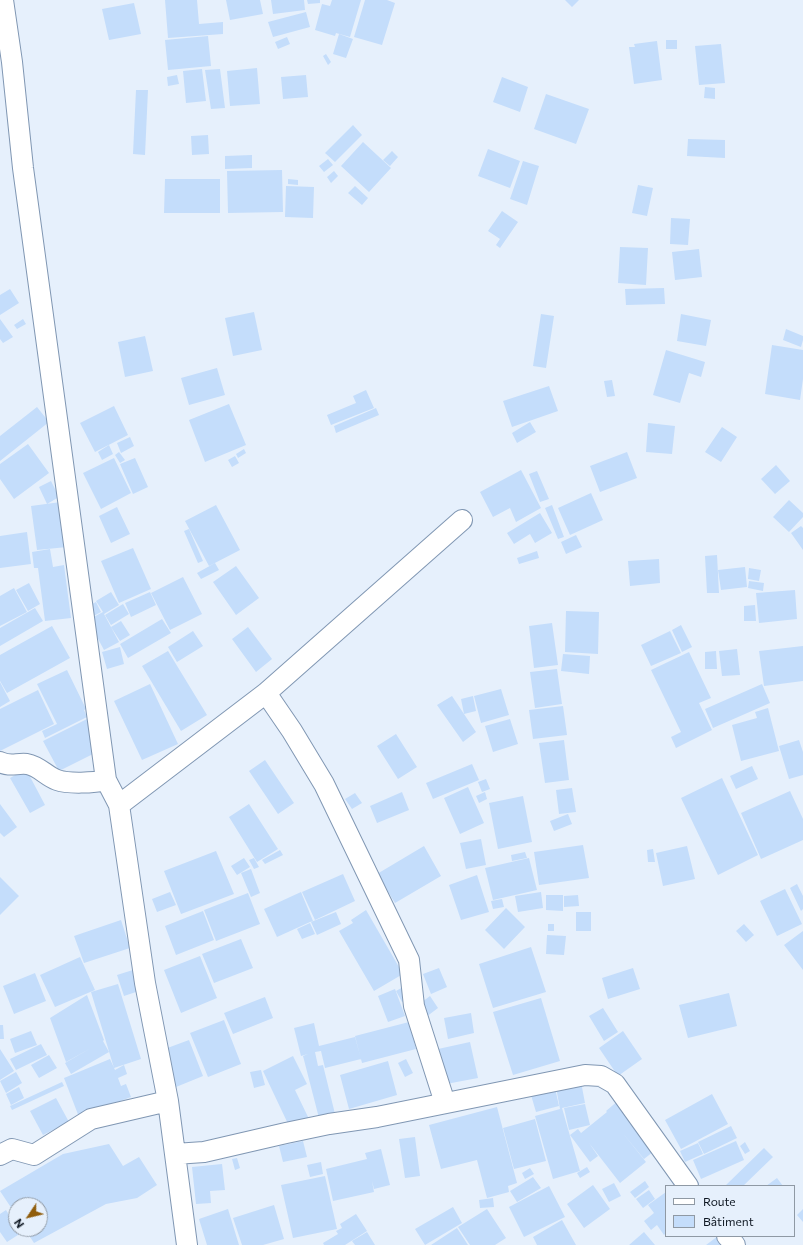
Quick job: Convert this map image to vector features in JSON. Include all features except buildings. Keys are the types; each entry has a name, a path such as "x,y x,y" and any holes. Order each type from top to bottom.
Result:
{"street":[{"path":"3,0 6,63 23,168 106,780 119,805 145,983 168,1101 187,1245"},
{"path":"119,805 266,692 462,520"},
{"path":"266,692 324,784 409,960 414,1006 445,1103"},
{"path":"0,762 7,765 26,764 36,767 57,780 96,782 106,780"},
{"path":"175,1154 204,1152 329,1124 377,1117 585,1075 601,1076 615,1084 687,1185"},
{"path":"4,1147 34,1155 91,1119 168,1101"},
{"path":"727,1237 735,1245"}]}
